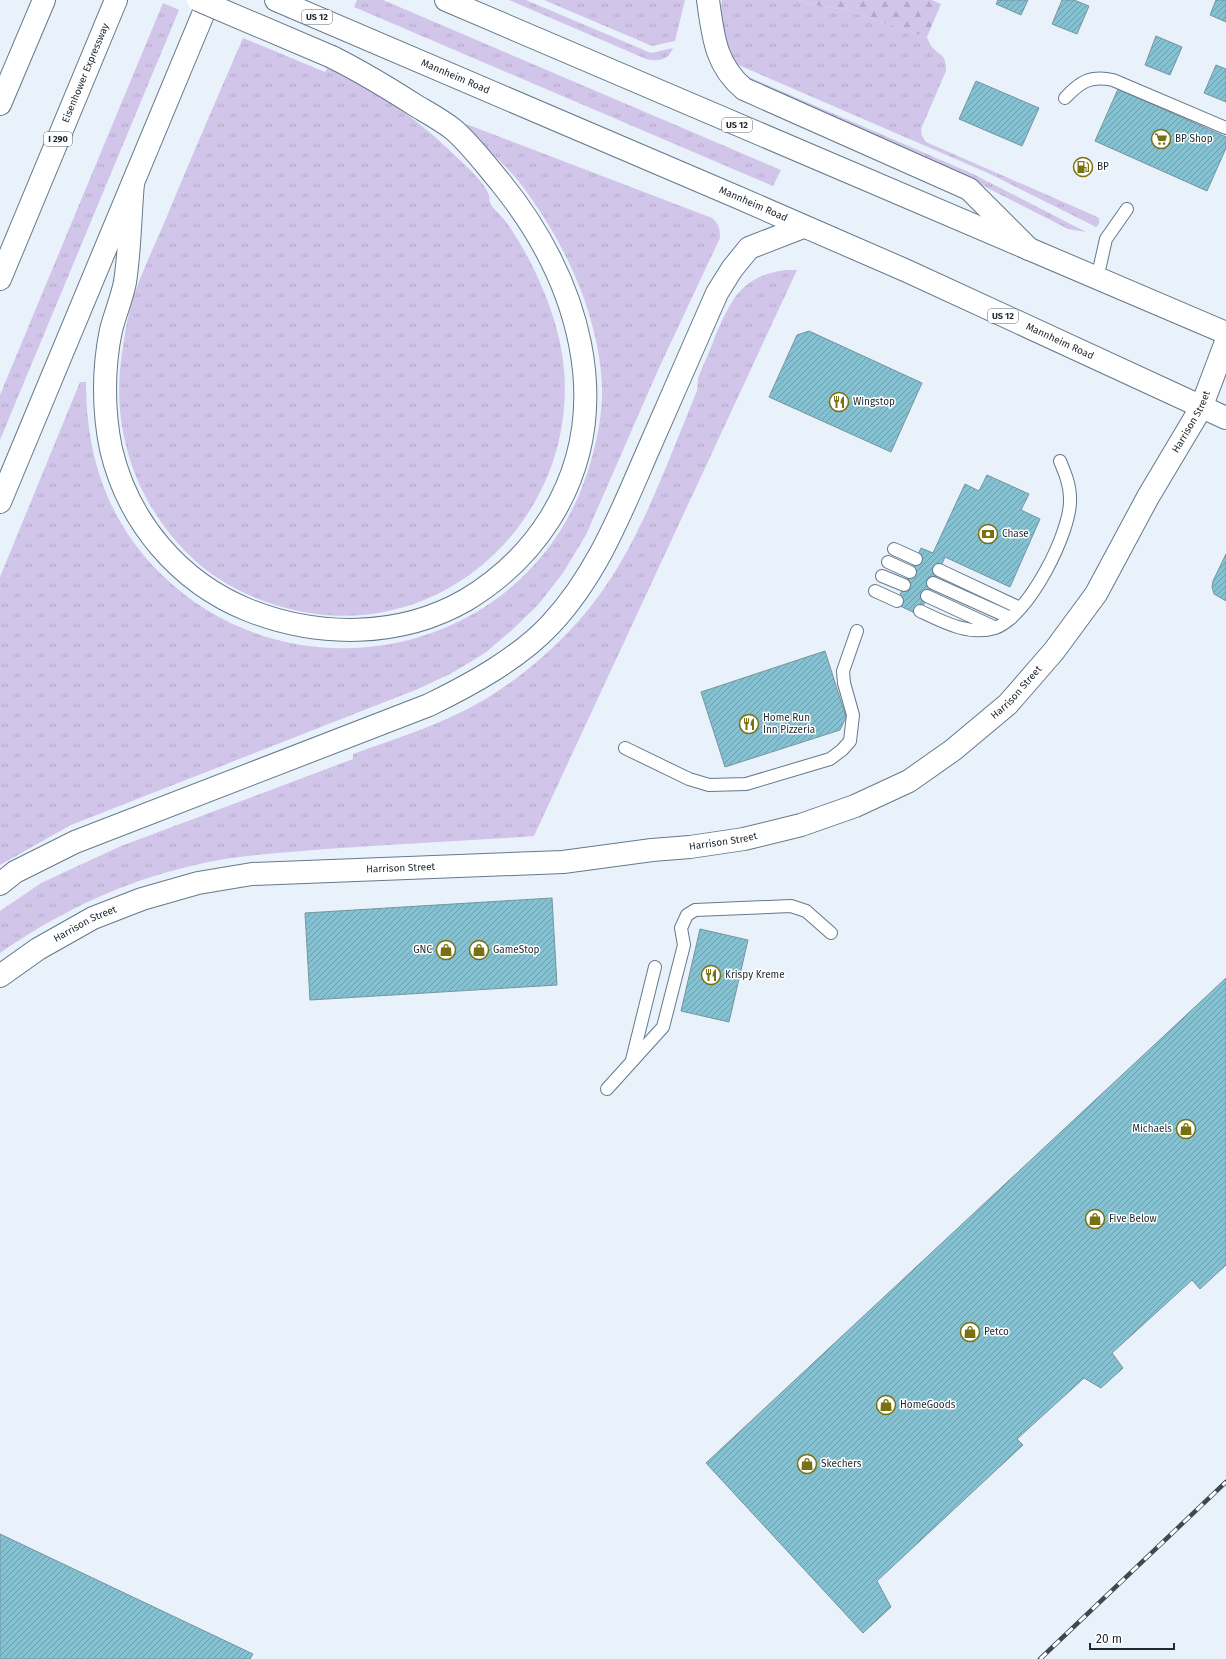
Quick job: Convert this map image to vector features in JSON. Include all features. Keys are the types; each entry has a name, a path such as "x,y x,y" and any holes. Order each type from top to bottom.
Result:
{"main road":[{"path":"0,104 44,0"},
{"name":"Eisenhower Expressway","path":"0,279 116,0"},
{"path":"133,183 125,282 111,329 107,357 106,406 112,451 120,479 134,509 149,535 174,562 202,585 232,603 264,616 304,626 349,630 387,628 419,621 449,610 481,591 515,563 539,536 559,504 573,473 582,438 586,408 585,374 579,337 567,295 547,248 520,206 486,165 453,130 369,75 198,0"},
{"path":"0,502 209,0"},
{"name":"Mannheim Road","path":"276,0 907,271 1201,408 1226,418"},
{"name":"US 12","path":"446,0 1226,333"},
{"path":"708,0 715,48 722,64 744,88 969,189 1029,249"},
{"path":"0,884 15,872 75,842 429,704 470,685 512,657 550,626 581,588 610,539 716,293 732,269 750,248 803,227"},
{"name":"Harrison Street","path":"0,976 38,949 93,918 142,899 198,883 252,874 563,862 652,850 690,847 744,839 801,824 855,806 909,781 953,750 1008,704 1054,651 1096,594 1148,497 1201,408 1226,342"}],"lane":[{"path":"1065,98 1085,80 1104,78 1113,80 1226,128"},
{"path":"1097,279 1106,239 1127,209"},
{"path":"920,611 958,628 977,630 995,628 1011,618 1037,587 1046,571 1068,522 1071,499 1068,480 1060,461"},
{"path":"894,549 916,560"},
{"path":"888,562 910,572"},
{"path":"939,570 1020,608"},
{"path":"882,576 904,586"},
{"path":"933,582 1011,618"},
{"path":"875,591 897,601"},
{"path":"927,596 995,628"},
{"path":"625,748 689,779 709,785 746,784 830,759 850,741 853,715 844,683 843,671 857,631"},
{"path":"607,1088 663,1027 684,945 681,928 687,915 695,910 791,906 806,912 831,933"},
{"path":"632,1061 655,967"}],"green space":[{"path":"357,0 383,0 781,170 773,186 354,7"},
{"path":"509,0 526,0 651,53 673,48 666,58 659,60 646,59"},
{"path":"544,0 685,0 675,41 652,46"},
{"path":"722,0 799,0 804,3 846,10 927,37 933,48 944,59 946,71 921,129 922,136 926,142 1093,215 1099,218 1099,224 1096,227 988,173 736,64 726,41 722,25"},
{"path":"799,0 932,0 941,4 927,37 846,10 804,3"},
{"path":"163,3 179,10 0,440 0,395"},
{"path":"243,38 325,72 328,67 347,76 383,97 400,109 448,148 485,187 492,206 505,221 527,256 552,312 562,351 564,369 562,425 547,477 522,523 486,561 444,591 395,609 342,616 286,608 246,594 221,580 198,564 170,534 142,490 132,465 125,440 120,414 119,388 123,345 132,303 138,283"},
{"path":"742,74 971,173 1086,232 1068,229 974,181 757,88"},
{"path":"466,124 712,218 718,225 719,229 720,238 658,370 586,535 563,573 538,605 512,630 485,653 452,673 418,689 71,825 0,865 0,577 80,382 86,382 90,436 104,487 114,511 144,556 163,576 215,615 272,638 332,648 392,644 450,626 502,595 546,551 579,495 593,455 599,427 602,399 599,358 594,331 576,278 551,229 520,183 500,161 464,127"},
{"path":"786,270 797,270 534,836 326,849 258,855 208,862 140,881 92,900 45,924 0,953 0,911 41,883 121,846 353,759 353,754 420,730 468,709 505,686 544,656 579,621 595,601 609,581 633,540 662,477 697,391 698,378 728,308 741,290 749,283 759,277"}],"building":[{"path":"998,0 1028,0 1021,15 996,4"},
{"path":"1062,0 1074,0 1089,6 1077,34 1052,24"},
{"path":"1216,0 1226,0 1226,22 1210,15"},
{"path":"1156,36 1182,47 1170,75 1145,65"},
{"path":"1216,65 1226,69 1226,102 1204,93"},
{"path":"976,81 1039,108 1022,146 959,119"},
{"name":"BP Shop","path":"1118,89 1226,137 1226,148 1207,191 1095,141"},
{"path":"809,331 922,383 891,452 769,397 797,335"},
{"name":"Chase","path":"987,475 1029,494 1021,510 1040,519 1010,587 945,557 919,615 896,604 921,548 933,553 965,484 979,491"},
{"path":"1226,554 1226,601 1214,594 1212,587 1213,581"},
{"path":"825,651 846,717 840,730 725,767 701,692"},
{"path":"552,898 557,985 310,1000 305,913"},
{"path":"700,929 748,940 729,1022 681,1011"},
{"path":"1226,978 1226,1265 1200,1289 1192,1280 1112,1353 1123,1368 1101,1388 1084,1378 1017,1439 1023,1445 877,1581 891,1607 863,1633 706,1463"},
{"path":"0,1534 253,1654 250,1659 0,1659"}],"railway":[{"path":"1040,1659 1226,1482"}],"place":[{"name":"BP Shop","path":"1161,139"},
{"name":"BP","path":"1083,167"},
{"name":"Wingstop","path":"839,402"},
{"name":"Chase","path":"988,534"},
{"name":"Home Run Inn Pizzeria","path":"749,724"},
{"name":"GNC","path":"446,950"},
{"name":"GameStop","path":"479,950"},
{"name":"Krispy Kreme","path":"711,975"},
{"name":"Michaels","path":"1186,1129"},
{"name":"Five Below","path":"1095,1219"},
{"name":"Petco","path":"970,1332"},
{"name":"HomeGoods","path":"886,1405"},
{"name":"Skechers","path":"807,1464"}]}
